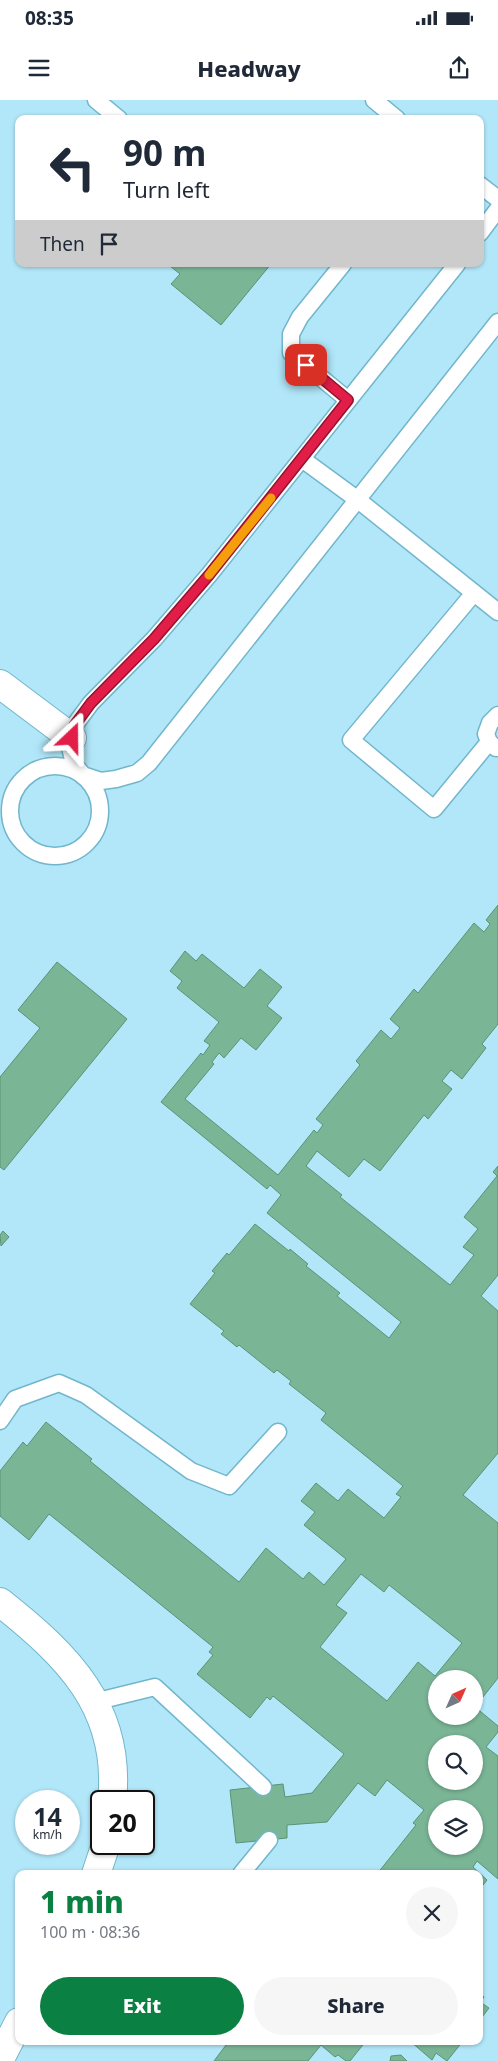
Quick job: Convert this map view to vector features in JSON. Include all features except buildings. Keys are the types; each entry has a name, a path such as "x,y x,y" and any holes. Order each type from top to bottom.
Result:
{"street":[{"path":"0,684 72,738"},
{"path":"0,1602 32,1627 64,1658 83,1681 100,1713 111,1752 112,1790"},
{"path":"97,1870 102,1855"},
{"path":"2,2057 15,2030"}],"lane":[{"path":"96,100 114,115"},
{"path":"374,100 392,115"},
{"path":"484,188 498,199"},
{"path":"484,228 498,209"},
{"path":"341,267 300,316 291,334 291,353 348,400"},
{"path":"455,267 209,575 154,639 91,703 74,726 70,747 74,764 83,775 92,786 98,799 100,813 97,827 90,839 80,849 52,856 38,853 26,846 17,835 11,822 9,808 12,794 19,782 30,773 43,767 57,765 71,768 83,775 100,781 137,773 149,763 498,322"},
{"path":"302,460 358,500 498,612"},
{"path":"474,593 351,740 434,809 494,746 486,734 490,723 498,715"},
{"path":"0,1421 15,1399 59,1382 86,1395 191,1471 229,1486 278,1432"},
{"path":"94,1702 155,1687 263,1787"},
{"path":"244,1870 269,1840"}],"slow traffic":[{"path":"209,575 271,498"}],"route":[{"path":"72,738 74,726 91,703 154,639 209,575 348,400 306,365"}]}
